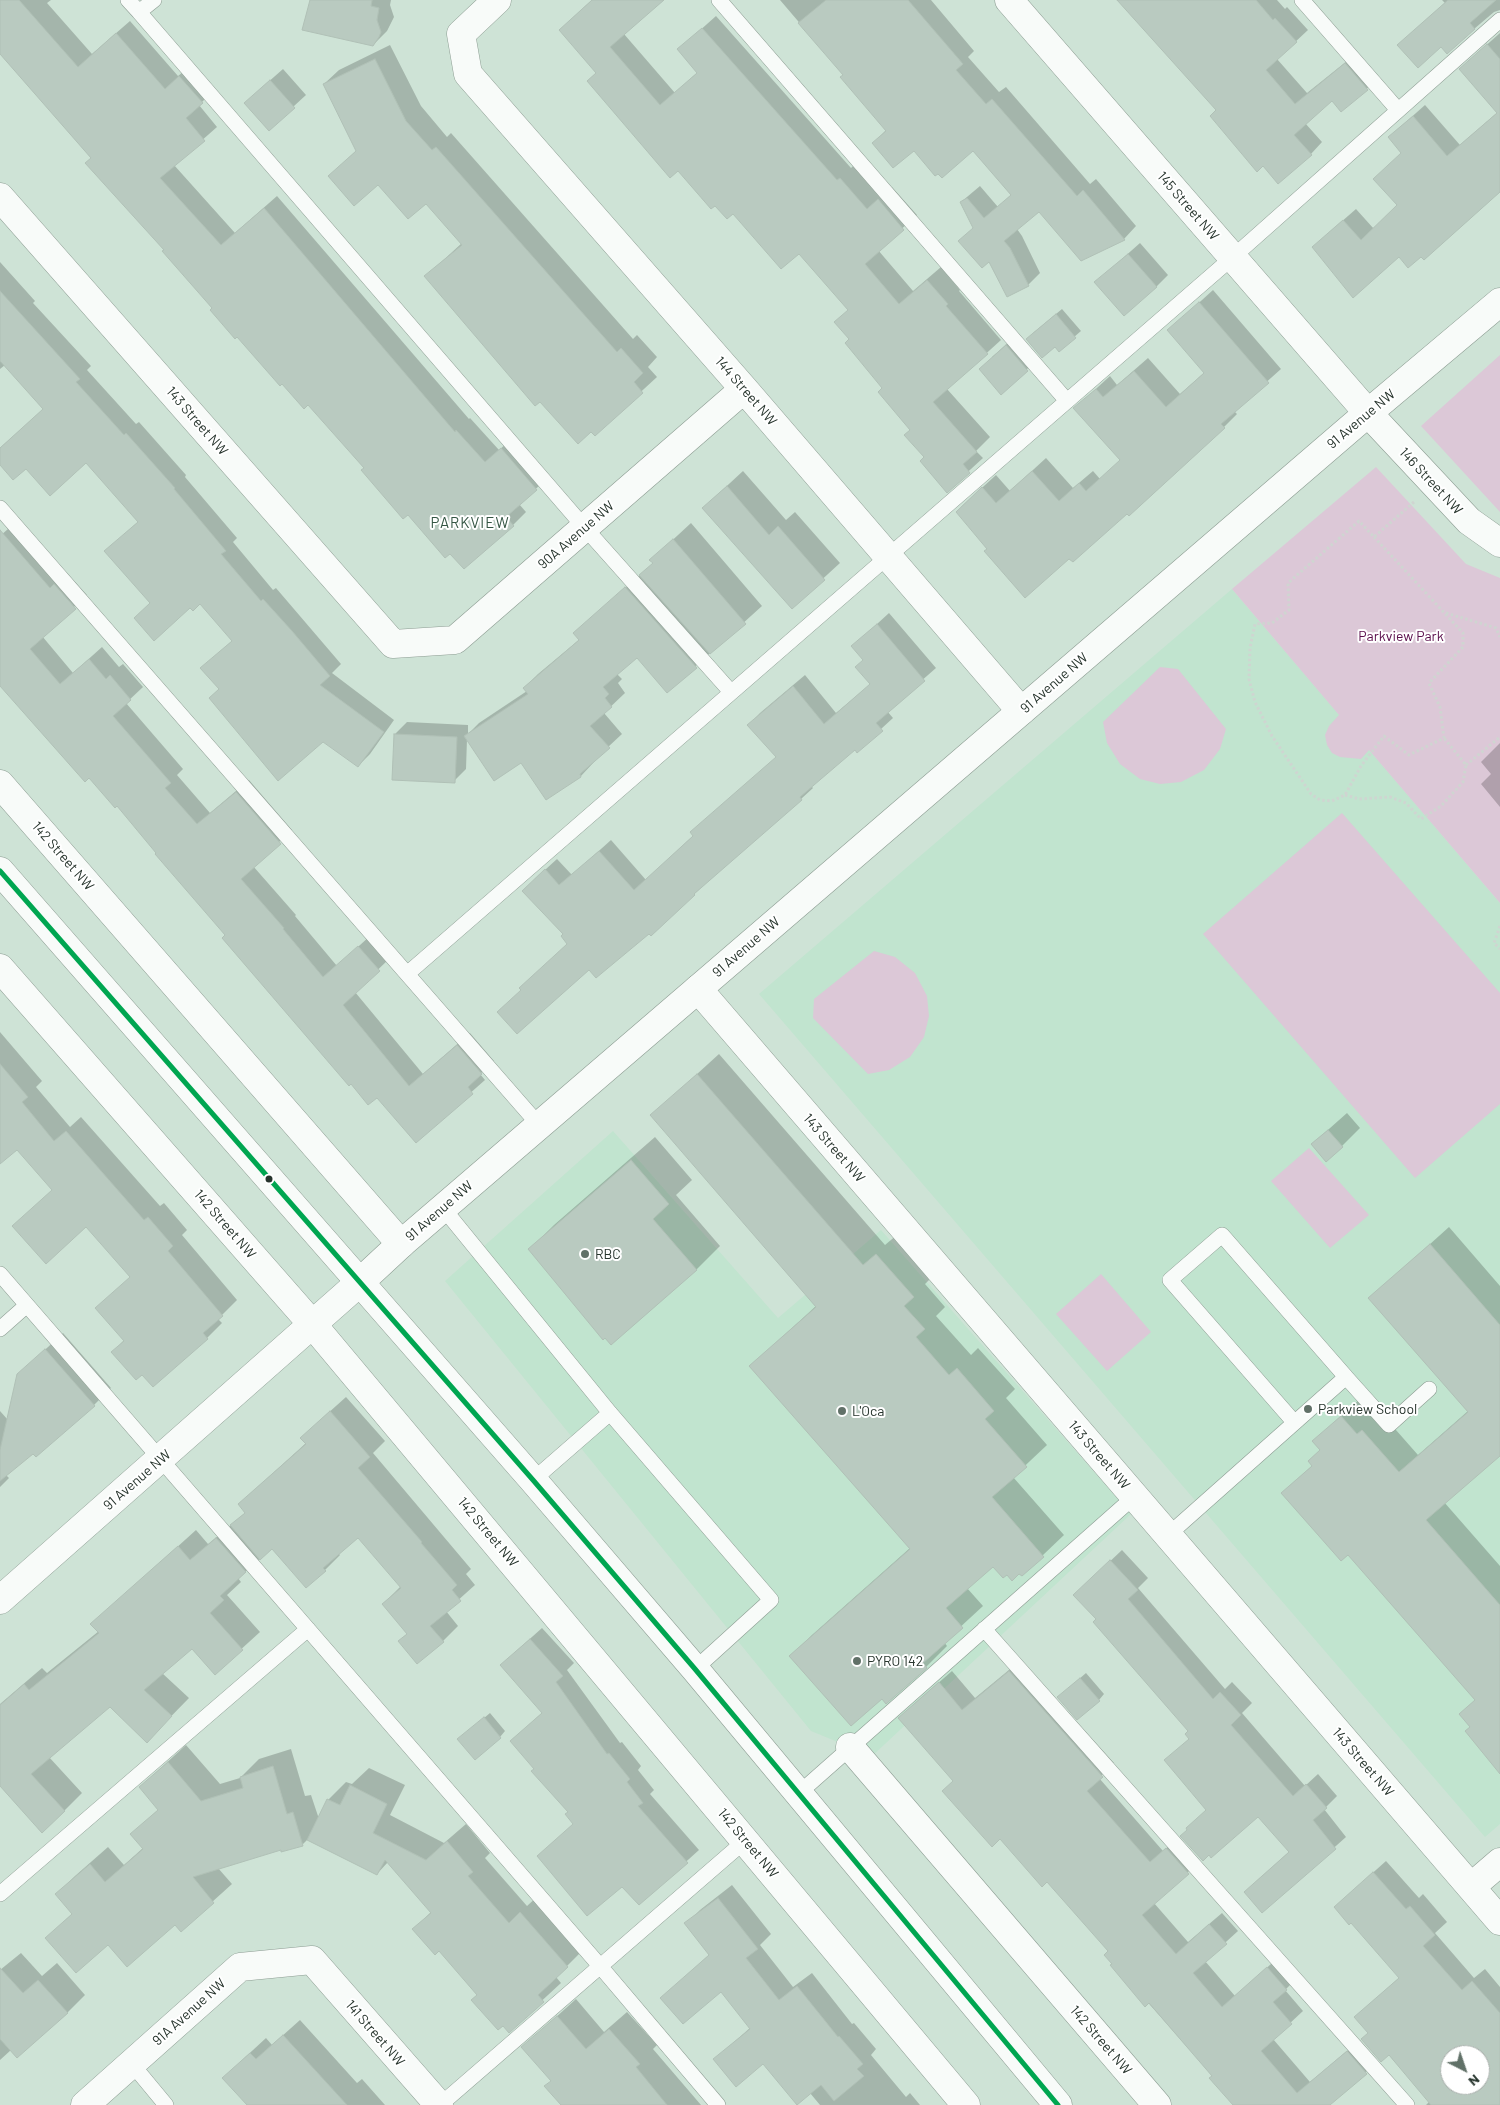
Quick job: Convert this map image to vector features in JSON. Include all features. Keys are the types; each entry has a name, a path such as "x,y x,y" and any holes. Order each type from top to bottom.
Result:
{"street":[{"name":"144 Street NW","path":"498,0 461,34 468,74 744,388 1021,711"},
{"name":"145 Street NW","path":"1009,0 1368,413"},
{"name":"143 Street NW","path":"0,197 393,644"},
{"name":"91 Avenue NW","path":"0,1600 401,1244 1368,413 1500,302"},
{"name":"90A Avenue NW","path":"393,644 455,640 744,388"},
{"name":"146 Street NW","path":"1368,413 1469,522 1500,543"},
{"name":"142 Street NW","path":"0,784 401,1244"},
{"path":"0,870 533,1480 695,1669 1058,2105"},
{"name":"142 Street NW","path":"0,968 313,1324 966,2105"},
{"name":"143 Street NW","path":"698,989 1500,1921"},
{"name":"142 Street NW","path":"850,1747 1157,2105"},
{"path":"1471,1887 1500,1862"},
{"name":"91A Avenue NW","path":"85,2105 240,1967 312,1960"},
{"name":"141 Street NW","path":"312,1960 440,2105"}],"lane":[{"path":"128,0 585,528 731,692"},
{"path":"139,12 154,0"},
{"path":"719,0 1067,400"},
{"path":"1302,0 1398,110"},
{"path":"407,974 1233,257 1500,20"},
{"path":"0,508 539,1125"},
{"path":"443,1208 610,1413 771,1600 695,1669"},
{"path":"1294,1422 1170,1280 1222,1235 1389,1425 1429,1389"},
{"path":"0,1274 600,1966 718,2105"},
{"path":"0,1329 27,1305"},
{"path":"1167,1536 1346,1377"},
{"path":"533,1480 610,1413"},
{"path":"798,1794 1134,1496"},
{"path":"0,1894 308,1629"},
{"path":"984,1629 1407,2105"},
{"path":"440,2105 746,1840"},
{"path":"132,2064 166,2105"}],"path":[{"path":"1374,537 1433,484"},
{"path":"1444,738 1409,755 1384,736 1361,766 1345,795 1332,801 1320,800 1311,794 1272,736 1254,702 1249,679 1250,648 1255,624 1272,623 1289,610 1288,583 1359,521 1464,633 1463,647 1429,683 1440,707 1444,738 1466,765"},
{"path":"1444,612 1496,628 1500,637"},
{"path":"1345,795 1359,799 1390,797 1406,803 1421,819 1441,806 1463,782 1466,765 1500,737"},
{"path":"1500,926 1494,942 1500,949"}],"shaded area":[{"name":"Parkview School","path":"1232,589 1500,903 1500,1824 1485,1837 759,994"},
{"path":"613,1131 778,1318 881,1230 1131,1514 870,1758 850,1747 811,1731 445,1281"}],"green space":[{"path":"1500,355 1500,512 1421,426"},
{"name":"Parkview Park","path":"1376,467 1466,564 1500,578 1500,903 1369,750 1361,759 1340,757 1332,753 1327,745 1325,735 1329,726 1339,715 1232,589"},
{"path":"1160,667 1178,669 1226,729 1220,749 1204,770 1181,782 1160,784 1140,779 1120,764 1107,743 1103,722"},
{"path":"1342,813 1500,993 1500,1104 1415,1178 1203,934"},
{"path":"874,951 895,957 915,973 927,996 929,1016 924,1037 910,1057 889,1070 868,1074 813,1018 814,999"},
{"path":"1309,1148 1369,1215 1330,1248 1271,1181"},
{"path":"1101,1274 1151,1332 1107,1371 1056,1314"}],"building":[{"path":"0,0 19,0 78,67 116,33 165,89 179,76 203,103 186,118 205,141 160,178 221,245 264,208 455,432 456,430 485,462 501,448 537,490 506,517 514,526 464,569 450,554 445,558 408,515 403,519 361,470 364,468 308,405 304,409 282,384 280,386 237,337 235,339 210,310 212,308 162,251 164,250 85,163 91,158 0,54"},
{"path":"310,0 372,0 371,6 379,8 377,20 381,32 379,37 373,46 302,30"},
{"path":"592,0 664,0 610,47 660,105 697,73 677,49 702,28 837,180 840,178 867,209 878,199 904,230 865,264 899,304 927,280 948,304 946,306 988,354 933,402 977,452 963,464 970,473 947,493 920,461 924,457 904,435 910,430 878,392 882,388 845,343 849,339 834,322 848,310 799,254 781,269 733,214 727,219 715,206 711,209 678,171 670,178 587,81 596,73 559,30"},
{"path":"826,0 908,0 963,64 956,70 986,104 992,99 1077,196 1083,190 1125,240 1081,261 1039,212 1004,241 1010,248 1029,286 1007,297 989,262 982,268 958,241 973,228 960,202 967,198 984,218 1011,195 973,151 942,178 938,174 935,176 914,151 893,168 872,143 886,131 840,77 843,75 798,23"},
{"path":"1117,0 1256,0 1273,20 1275,18 1297,42 1266,70 1295,104 1345,63 1368,90 1341,112 1332,101 1294,135 1312,155 1278,184 1263,166 1257,172 1210,116 1216,110"},
{"path":"1448,0 1496,0 1470,23 1475,29 1447,54 1441,47 1418,68 1397,45"},
{"path":"1487,44 1500,59 1500,192 1424,260 1421,257 1408,268 1399,257 1353,298 1312,247 1343,220 1361,240 1397,205 1373,179 1401,153 1388,137 1413,116 1447,156 1497,113 1459,69"},
{"path":"375,59 406,121 432,150 436,147 617,352 621,348 643,373 634,382 643,393 595,436 591,432 578,444 540,402 535,406 424,276 462,245 426,204 408,219 378,185 354,206 328,176 356,151 323,84"},
{"path":"270,80 295,108 269,131 244,103"},
{"path":"1128,254 1157,287 1124,316 1094,282"},
{"path":"0,291 80,379 76,382 124,435 126,433 175,488 226,551 221,554 261,601 263,599 292,631 330,676 320,685 384,732 358,767 323,742 278,781 209,698 219,689 200,668 232,641 200,604 193,611 190,608 154,641 134,618 150,603 104,551 138,522 86,463 50,496 26,469 13,480 0,465 0,448 43,409 0,361"},
{"path":"1199,302 1269,383 1221,424 1225,428 1129,516 1127,514 1073,562 1069,559 1025,598 984,551 987,549 956,512 982,487 996,503 1032,471 1059,501 1079,483 1086,491 1120,460 1073,408 1096,389 1103,397 1134,371 1166,407 1204,373 1167,330"},
{"path":"1056,314 1076,338 1059,352 1055,347 1042,358 1026,339"},
{"path":"1006,345 1028,371 1001,395 979,369"},
{"path":"727,486 769,535 778,526 825,580 792,609 702,508"},
{"path":"0,530 50,588 54,584 76,609 30,649 60,684 89,659 106,679 110,675 131,700 113,716 171,783 165,788 197,824 236,792 281,844 241,879 284,928 323,977 358,946 380,971 343,1005 409,1086 457,1045 482,1074 468,1087 473,1094 416,1143 377,1098 368,1105 351,1084 349,1086 222,938 225,935 155,854 117,806 115,808 89,778 85,782 0,686"},
{"path":"673,539 746,624 710,654 639,575 653,563 649,560"},
{"path":"625,587 697,668 667,693 637,658 603,687 609,694 605,698 612,707 590,726 610,748 580,774 581,777 546,800 521,763 494,781 464,736 528,694 523,688 579,640 573,633"},
{"path":"877,624 925,681 876,723 883,731 857,753 855,750 800,797 802,800 694,894 651,936 649,934 596,978 589,970 517,1034 497,1012 521,990 519,988 567,944 561,936 563,934 522,891 545,869 559,885 599,851 634,890 693,836 690,832 776,757 747,725 793,686 824,724 870,684 855,667 863,660 851,646"},
{"path":"394,734 457,737 455,783 392,780"},
{"path":"0,1064 28,1097 22,1102 54,1141 66,1131 144,1220 148,1217 173,1246 168,1251 223,1316 203,1333 208,1339 153,1387 142,1375 136,1380 111,1352 124,1341 95,1308 130,1277 86,1227 46,1264 12,1226 52,1190 17,1150 0,1164"},
{"path":"697,1074 863,1265 876,1254 914,1297 904,1306 925,1329 916,1337 949,1375 957,1368 994,1411 985,1419 1027,1467 992,1497 1044,1557 1022,1576 1019,1574 1012,1581 1007,1575 1003,1578 993,1567 946,1608 963,1628 923,1663 927,1668 886,1704 882,1699 851,1726 789,1656 910,1549 749,1366 816,1307 650,1115"},
{"path":"1328,1130 1343,1147 1326,1162 1311,1144"},
{"path":"631,1160 669,1204 653,1219 697,1270 611,1345 605,1338 603,1340 528,1249"},
{"path":"1430,1244 1500,1325 1500,1456 1426,1520 1500,1605 1500,1774 1465,1731 1470,1727 1459,1714 1475,1700 1348,1555 1341,1561 1281,1493 1312,1466 1308,1461 1320,1450 1312,1441 1341,1416 1357,1434 1362,1430 1399,1472 1468,1412 1368,1298"},
{"path":"45,1349 95,1406 36,1457 33,1454 0,1481 0,1450 17,1374"},
{"path":"330,1411 370,1457 358,1468 457,1585 452,1590 461,1601 430,1626 444,1642 417,1664 398,1641 407,1634 382,1604 401,1588 358,1538 323,1568 326,1571 306,1588 272,1549 260,1560 230,1525 245,1513 238,1504 306,1444 300,1438"},
{"path":"216,1538 246,1572 220,1596 224,1600 210,1613 243,1650 215,1675 192,1649 144,1690 172,1716 147,1743 110,1707 31,1774 65,1811 42,1833 0,1786 0,1705 24,1684 29,1690 99,1633 90,1624 178,1546 190,1560"},
{"path":"1110,1560 1138,1590 1128,1599 1213,1699 1220,1692 1241,1715 1231,1725 1293,1796 1306,1784 1327,1808 1313,1820 1336,1849 1262,1913 1244,1892 1289,1852 1258,1817 1211,1858 1209,1855 1203,1861 1180,1836 1206,1810 1164,1760 1189,1739 1185,1734 1188,1731 1093,1622 1096,1619 1073,1595"},
{"path":"530,1639 563,1676 556,1682 607,1754 609,1753 630,1779 627,1782 643,1803 638,1806 688,1863 639,1905 622,1887 587,1916 537,1856 573,1824 565,1814 568,1812 531,1771 534,1769 510,1741 542,1713 500,1665"},
{"path":"1009,1671 1103,1777 1087,1791 1150,1862 1166,1848 1189,1874 1142,1915 1176,1954 1209,1924 1227,1944 1193,1973 1222,2007 1267,1967 1287,1990 1273,2002 1292,2024 1261,2051 1297,2093 1347,2051 1367,2074 1330,2105 1233,2105 1209,2078 1212,2076 1149,2003 1145,2007 1110,1965 1112,1964 1104,1955 1108,1951 1047,1882 1042,1887 1000,1839 992,1847 942,1791 953,1781 898,1718 939,1682 962,1710"},
{"path":"1080,1678 1100,1701 1077,1720 1057,1697"},
{"path":"484,1717 501,1738 475,1760 457,1739"},
{"path":"168,1762 201,1801 243,1788 240,1777 273,1766 287,1814 293,1812 303,1846 281,1852 281,1850 193,1877 214,1903 181,1932 175,1925 127,1967 108,1945 76,1973 45,1938 72,1914 55,1894 90,1864 105,1882 143,1849 130,1834 158,1810 139,1787"},
{"path":"350,1785 387,1804 373,1833 426,1860 447,1841 473,1872 468,1876 509,1923 520,1912 568,1967 538,1995 544,2002 509,2033 503,2026 498,2030 471,2000 477,1995 439,1951 435,1955 412,1929 431,1913 385,1860 377,1875 307,1840 327,1799 340,1805"},
{"path":"1373,1872 1406,1909 1410,1906 1435,1935 1423,1946 1462,1990 1472,1981 1500,2013 1500,2105 1431,2105 1389,2055 1381,2062 1361,2039 1368,2033 1354,2017 1399,1978 1351,1923 1349,1925 1334,1907"},
{"path":"718,1898 758,1949 746,1958 779,2000 797,1986 838,2037 863,2064 857,2069 864,2076 834,2101 821,2085 797,2105 763,2064 736,2087 713,2059 750,2029 721,1992 683,2024 660,1998 709,1955 684,1923"},
{"path":"0,1968 23,1993 38,1980 68,2013 17,2058 0,2039"},
{"path":"557,2016 586,2049 609,2029 640,2064 636,2067 667,2105 561,2105 544,2086 551,2081 521,2047"},
{"path":"283,2035 347,2105 247,2105 222,2078 250,2053 256,2059"}],"transit line":[{"path":"0,871 533,1480 695,1669 1058,2105"}],"place":[{"name":"RBC","path":"585,1254"},
{"name":"Parkview School","path":"1308,1409"},
{"name":"L'Oca","path":"842,1411"},
{"name":"PYRO 142","path":"857,1661"}],"district":[{"name":"PARKVIEW","path":"470,523"}]}
